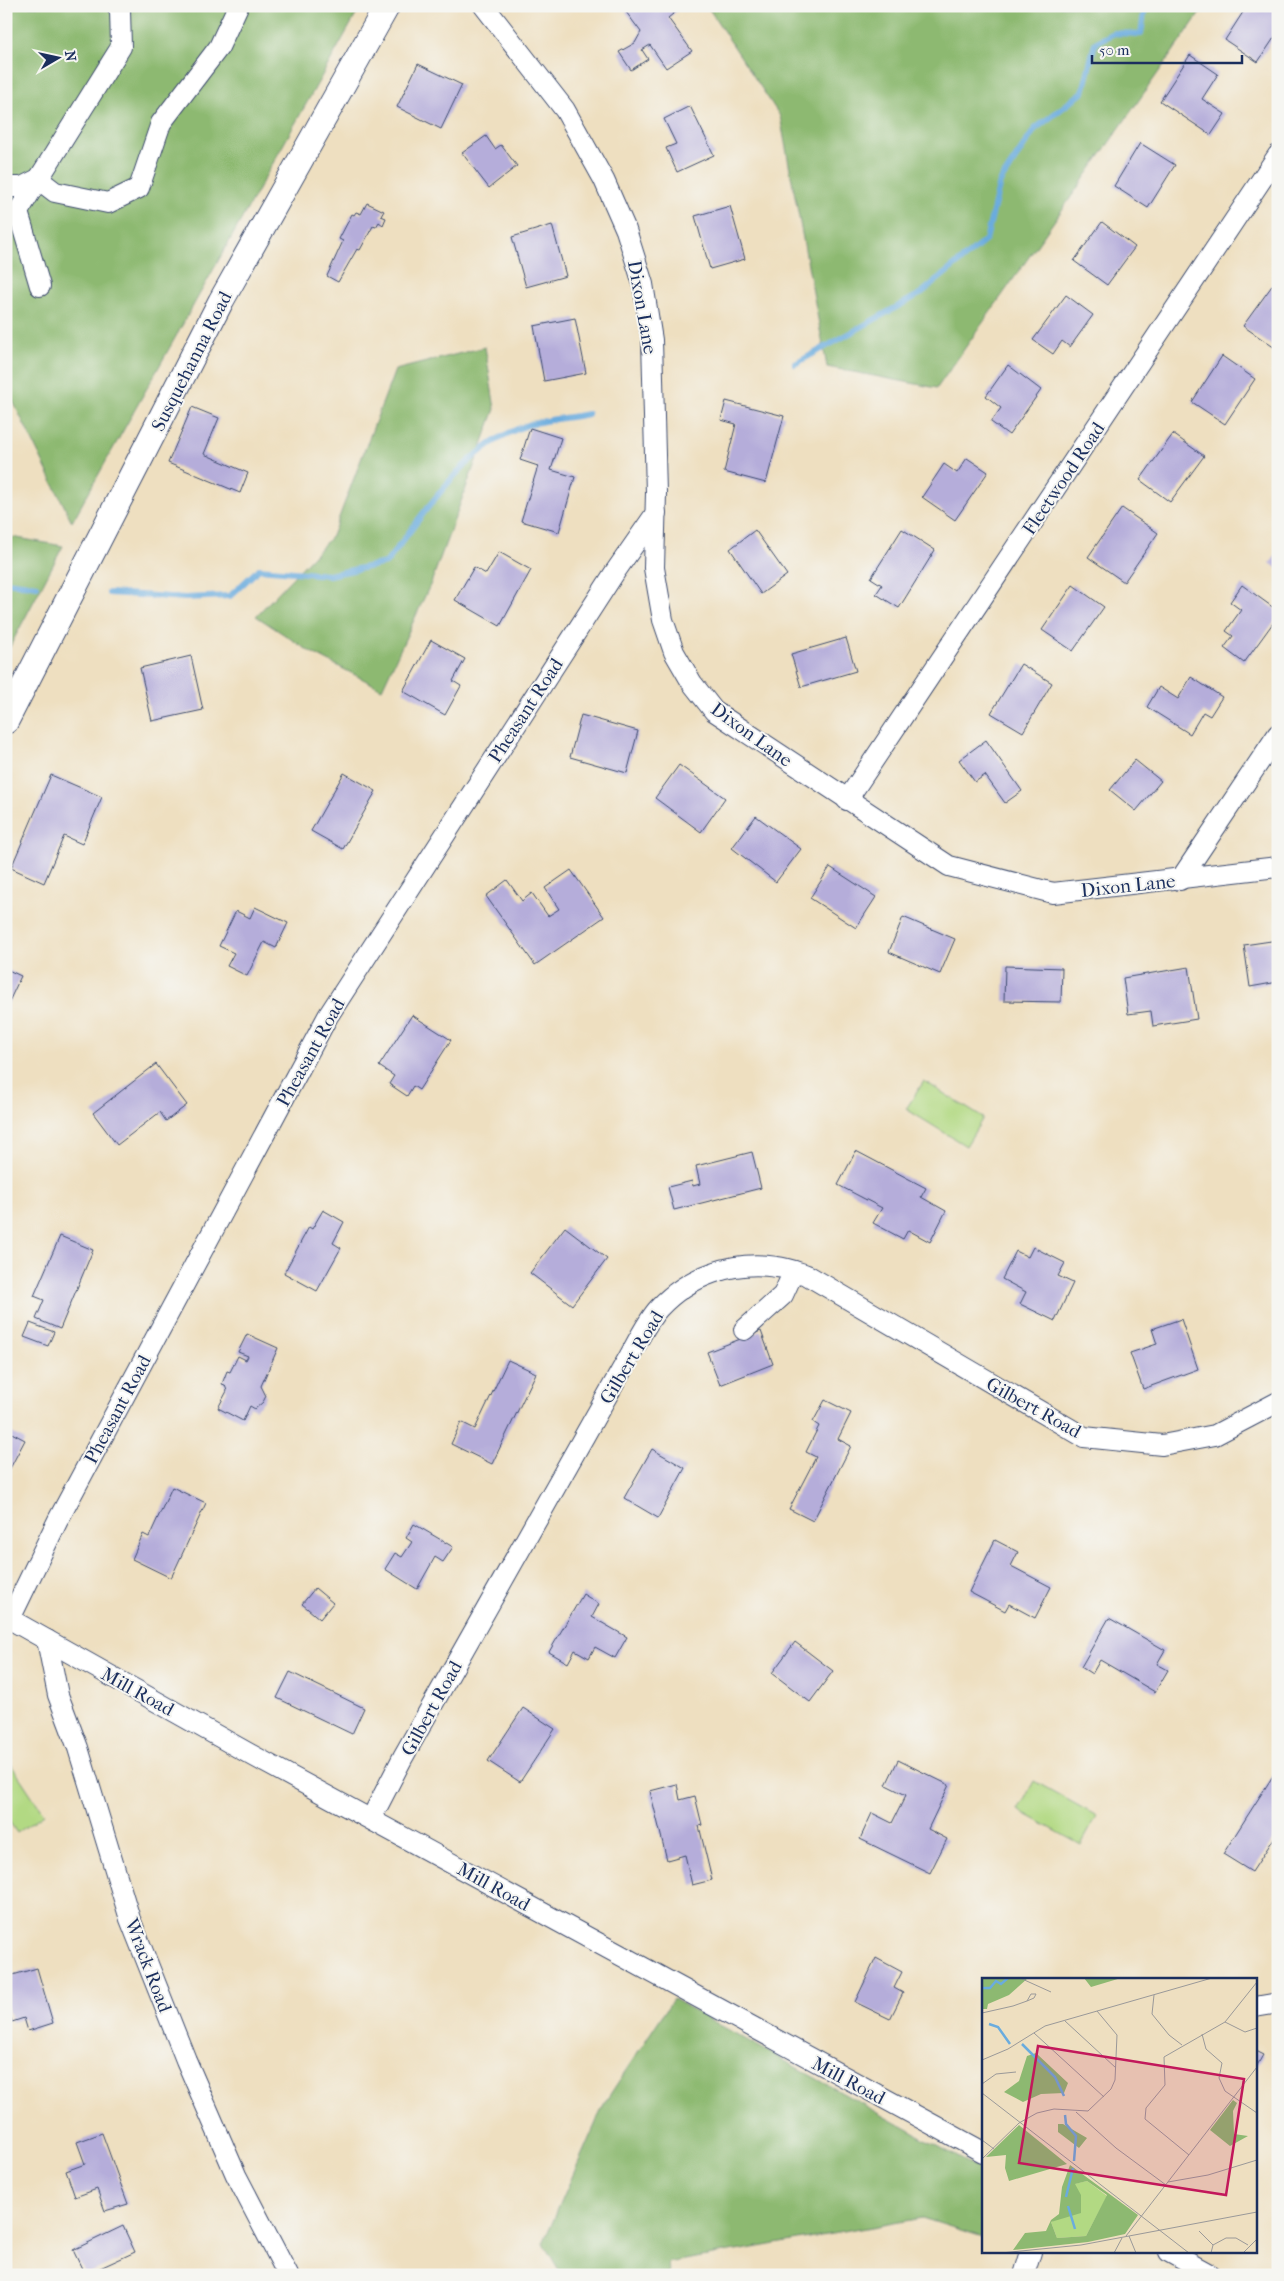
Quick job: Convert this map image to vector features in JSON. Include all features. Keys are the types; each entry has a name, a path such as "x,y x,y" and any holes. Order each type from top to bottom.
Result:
{"main road":[{"name":"Susquehanna Road","path":"6,721 221,301 387,6"}],"street":[{"path":"40,286 18,212 121,47 120,10 117,6"},
{"path":"38,179 55,192 108,204 139,188 161,123 219,47 238,6"},
{"name":"Dixon Lane","path":"484,6 565,110 604,180 626,230 643,284 652,340 656,513 654,568 663,620 674,652 692,683 714,711 949,866 1053,892 1180,880 1278,867"},
{"name":"Fleetwood Road","path":"848,800 1278,154"},
{"path":"6,187 22,187 38,179"},
{"name":"Pheasant Road","path":"8,1618 58,1520 328,1016 615,572 656,513"},
{"path":"1180,880 1278,734"},
{"name":"Gilbert Road","path":"371,1818 403,1757 658,1309 688,1283 723,1269 777,1267 807,1275 1084,1436 1162,1445 1215,1435 1278,1402"},
{"path":"744,1330 783,1295 794,1272"},
{"name":"Mill Road","path":"8,1618 982,2151"},
{"name":"Wrack Road","path":"47,1640 58,1695 78,1748 130,1918 236,2175 288,2275"},
{"path":"1256,2006 1278,2003"},
{"path":"1024,2275 1030,2254"},
{"path":"1173,2254 1210,2275"}],"green space":[{"path":"6,6 361,6 72,522 6,387"},
{"path":"707,6 1205,6 937,388 827,367 780,116"},
{"path":"485,347 495,409 431,583 382,689 309,651 256,616 332,536 395,370"},
{"path":"6,536 63,546 6,654"},
{"path":"924,1081 983,1118 966,1146 906,1109"},
{"path":"6,1757 44,1814 17,1833 6,1817"},
{"path":"1034,1781 1097,1816 1081,1845 1018,1810"},
{"path":"673,1999 982,2170 982,2237 922,2218 668,2263 669,2275 562,2275 543,2243 605,2102"}],"building":[{"path":"635,6 683,6 668,18 692,51 666,68 650,45 642,50 648,59 631,70 619,52 635,43 641,32 626,12"},
{"path":"1247,6 1275,6 1278,8 1278,32 1258,62 1225,40"},
{"path":"1190,55 1218,74 1202,99 1225,114 1211,135 1160,101"},
{"path":"418,64 462,85 441,129 397,107"},
{"path":"690,106 714,155 677,172 666,148 676,144 664,119"},
{"path":"486,136 495,149 501,145 517,166 489,188 462,153"},
{"path":"1140,143 1175,165 1148,208 1114,186"},
{"path":"367,203 384,211 381,216 386,218 383,225 379,222 376,227 373,226 360,250 357,249 338,282 327,276 343,241 339,239 352,214 354,215 356,212 361,214"},
{"path":"730,206 745,259 710,269 695,216"},
{"path":"1102,222 1135,247 1107,285 1074,261"},
{"path":"552,225 566,276 526,287 512,237"},
{"path":"1274,283 1278,286 1278,350 1243,326"},
{"path":"1066,295 1093,315 1070,347 1062,341 1053,354 1033,340"},
{"path":"575,318 586,373 544,381 534,326"},
{"path":"1222,356 1255,379 1225,424 1192,402"},
{"path":"1008,365 1041,390 1009,435 991,422 1001,408 986,396"},
{"path":"726,401 784,416 766,483 724,472 736,424 721,420"},
{"path":"192,407 219,418 204,454 248,473 240,493 168,463"},
{"path":"530,428 561,438 551,470 575,477 559,532 521,521 538,466 520,460"},
{"path":"1173,434 1204,456 1170,502 1140,480"},
{"path":"967,458 988,472 955,520 922,497 944,464 957,473"},
{"path":"1122,508 1158,533 1124,582 1088,557"},
{"path":"902,529 935,550 899,608 876,594 882,585 871,578"},
{"path":"755,530 787,575 761,594 730,549"},
{"path":"499,552 531,570 500,626 455,600 474,567 486,574"},
{"path":"1278,553 1278,569 1270,563"},
{"path":"1073,585 1104,607 1073,651 1042,630"},
{"path":"1242,585 1278,611 1278,616 1244,663 1224,648 1233,636 1226,631 1241,610 1230,602"},
{"path":"846,638 856,671 801,687 791,654"},
{"path":"431,640 465,659 453,681 461,686 445,715 403,691"},
{"path":"191,656 203,710 152,721 140,668"},
{"path":"1021,664 1052,683 1023,732 991,713"},
{"path":"1191,677 1222,697 1210,716 1203,712 1190,734 1147,707 1159,687 1178,699"},
{"path":"581,715 638,731 627,773 570,757"},
{"path":"986,740 1022,791 1005,803 985,775 975,782 959,760"},
{"path":"1135,760 1161,781 1136,811 1110,790"},
{"path":"679,765 725,798 701,832 655,798"},
{"path":"344,773 376,791 343,849 311,831"},
{"path":"51,775 102,797 82,844 64,836 44,883 11,868"},
{"path":"756,816 801,849 776,882 732,848"},
{"path":"830,867 876,897 856,928 810,898"},
{"path":"571,870 604,917 535,965 486,896 507,880 522,901 532,893 548,916 559,909 545,888"},
{"path":"255,907 288,923 276,948 264,942 247,976 227,966 234,953 219,946 236,911 250,918"},
{"path":"903,917 955,939 940,974 889,952"},
{"path":"1278,940 1278,982 1250,987 1244,945"},
{"path":"1005,966 1062,968 1061,1002 1004,1001"},
{"path":"1189,967 1197,1019 1153,1026 1151,1011 1128,1014 1123,978"},
{"path":"6,969 21,976 6,1008"},
{"path":"412,1015 451,1040 419,1090 413,1086 407,1096 389,1084 394,1076 379,1066"},
{"path":"156,1064 187,1105 166,1121 160,1112 117,1145 93,1113"},
{"path":"856,1151 926,1188 921,1197 946,1211 930,1242 908,1230 903,1239 873,1223 882,1208 838,1185"},
{"path":"752,1152 761,1188 674,1210 668,1187 692,1181 693,1186 700,1184 696,1166"},
{"path":"323,1210 344,1222 333,1243 341,1248 317,1291 284,1273 309,1227 312,1229"},
{"path":"565,1227 607,1259 572,1305 530,1273"},
{"path":"60,1236 93,1250 60,1329 36,1319 44,1300 34,1296"},
{"path":"1033,1247 1065,1263 1058,1276 1073,1283 1055,1321 1020,1304 1026,1292 1002,1279 1016,1251 1028,1257"},
{"path":"1181,1319 1198,1369 1143,1389 1130,1353 1157,1344 1152,1329"},
{"path":"30,1323 54,1332 48,1346 24,1337"},
{"path":"761,1331 773,1364 720,1385 707,1352"},
{"path":"247,1334 278,1348 261,1386 266,1396 263,1402 255,1409 250,1406 243,1421 218,1408 227,1391 225,1385 222,1384 227,1371 230,1372 238,1356 246,1360 248,1356 238,1352"},
{"path":"508,1360 536,1373 492,1464 451,1444 461,1422 475,1429"},
{"path":"825,1400 851,1413 838,1439 851,1446 813,1521 789,1509 816,1457 806,1452 819,1426 813,1422"},
{"path":"6,1430 25,1440 6,1476"},
{"path":"652,1449 685,1468 658,1518 624,1498"},
{"path":"172,1487 206,1503 171,1578 132,1559 143,1534 149,1537"},
{"path":"414,1524 453,1547 443,1562 435,1557 417,1589 385,1569 395,1553 402,1557 412,1542 406,1538"},
{"path":"995,1540 1018,1552 1011,1566 1051,1587 1035,1618 1009,1604 1005,1611 969,1592"},
{"path":"315,1588 333,1603 320,1619 302,1604"},
{"path":"583,1594 599,1604 592,1617 627,1637 615,1658 595,1647 589,1658 575,1650 568,1663 549,1652"},
{"path":"1109,1618 1165,1650 1157,1664 1168,1670 1155,1692 1100,1660 1092,1674 1081,1667"},
{"path":"795,1642 833,1671 810,1702 772,1673"},
{"path":"290,1672 364,1708 352,1734 277,1698"},
{"path":"523,1708 555,1729 520,1782 488,1761"},
{"path":"898,1760 949,1785 928,1829 947,1839 930,1873 860,1839 872,1813 892,1823 906,1795 886,1785"},
{"path":"1278,1768 1278,1832 1252,1872 1223,1854"},
{"path":"677,1784 680,1800 695,1796 702,1825 699,1826 712,1880 692,1885 685,1855 667,1860 650,1791"},
{"path":"876,1958 902,1972 894,1988 903,1993 890,2019 855,2002"},
{"path":"37,1968 53,2023 28,2031 24,2018 12,2022 6,2003 6,1977"},
{"path":"1256,2052 1263,2055 1256,2067"},
{"path":"102,2133 128,2204 105,2211 97,2189 75,2197 66,2171 85,2164 77,2142"},
{"path":"123,2226 135,2252 85,2275 73,2250"}],"waterway":[{"path":"795,364 920,294 986,240 1000,182 1035,129 1083,92 1095,43 1114,33 1141,34 1145,6"},
{"path":"109,593 185,598 230,596 259,569 329,575 386,563 448,483 484,448 505,435 528,425 588,414"},
{"path":"6,582 37,586"}]}
